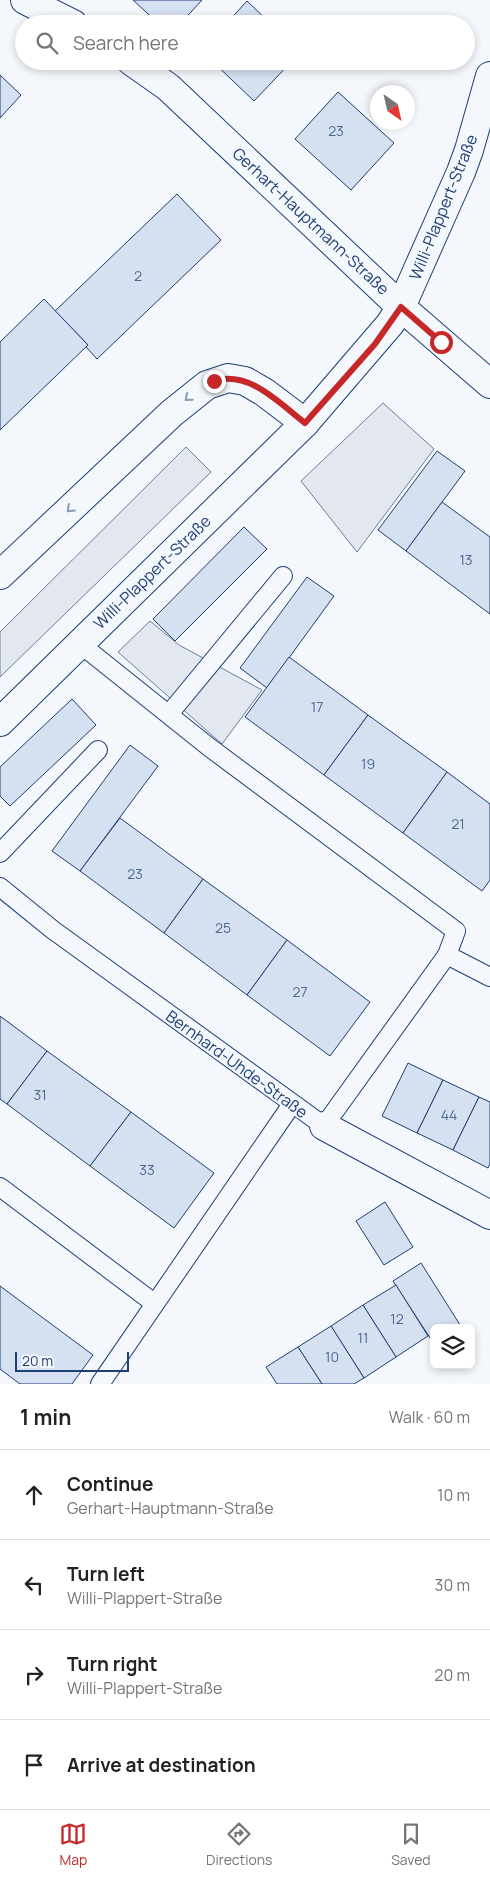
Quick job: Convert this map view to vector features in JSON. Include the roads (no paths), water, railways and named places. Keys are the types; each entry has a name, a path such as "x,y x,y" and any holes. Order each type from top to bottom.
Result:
{"street":[{"path":"25,0 55,15"},
{"name":"Gerhart-Hauptmann-Straße","path":"144,70 168,87 401,307 490,384"},
{"name":"Willi-Plappert-Straße","path":"0,722 305,423 375,344 401,307 464,164 490,76"},
{"path":"0,575 172,413 207,385 228,378 245,381 264,392 305,423"},
{"name":"Bernhard-Uhde-Straße","path":"324,1126 490,1215"}],"lane":[{"path":"169,714 283,576"},
{"path":"79,643 209,747 456,931 447,955 324,1126"},
{"path":"0,853 98,750"},
{"name":"Bernhard-Uhde-Straße","path":"0,887 53,930 324,1126"},
{"path":"447,955 490,977"},
{"path":"100,1384 292,1104"},
{"path":"0,1187 154,1303"}]}
